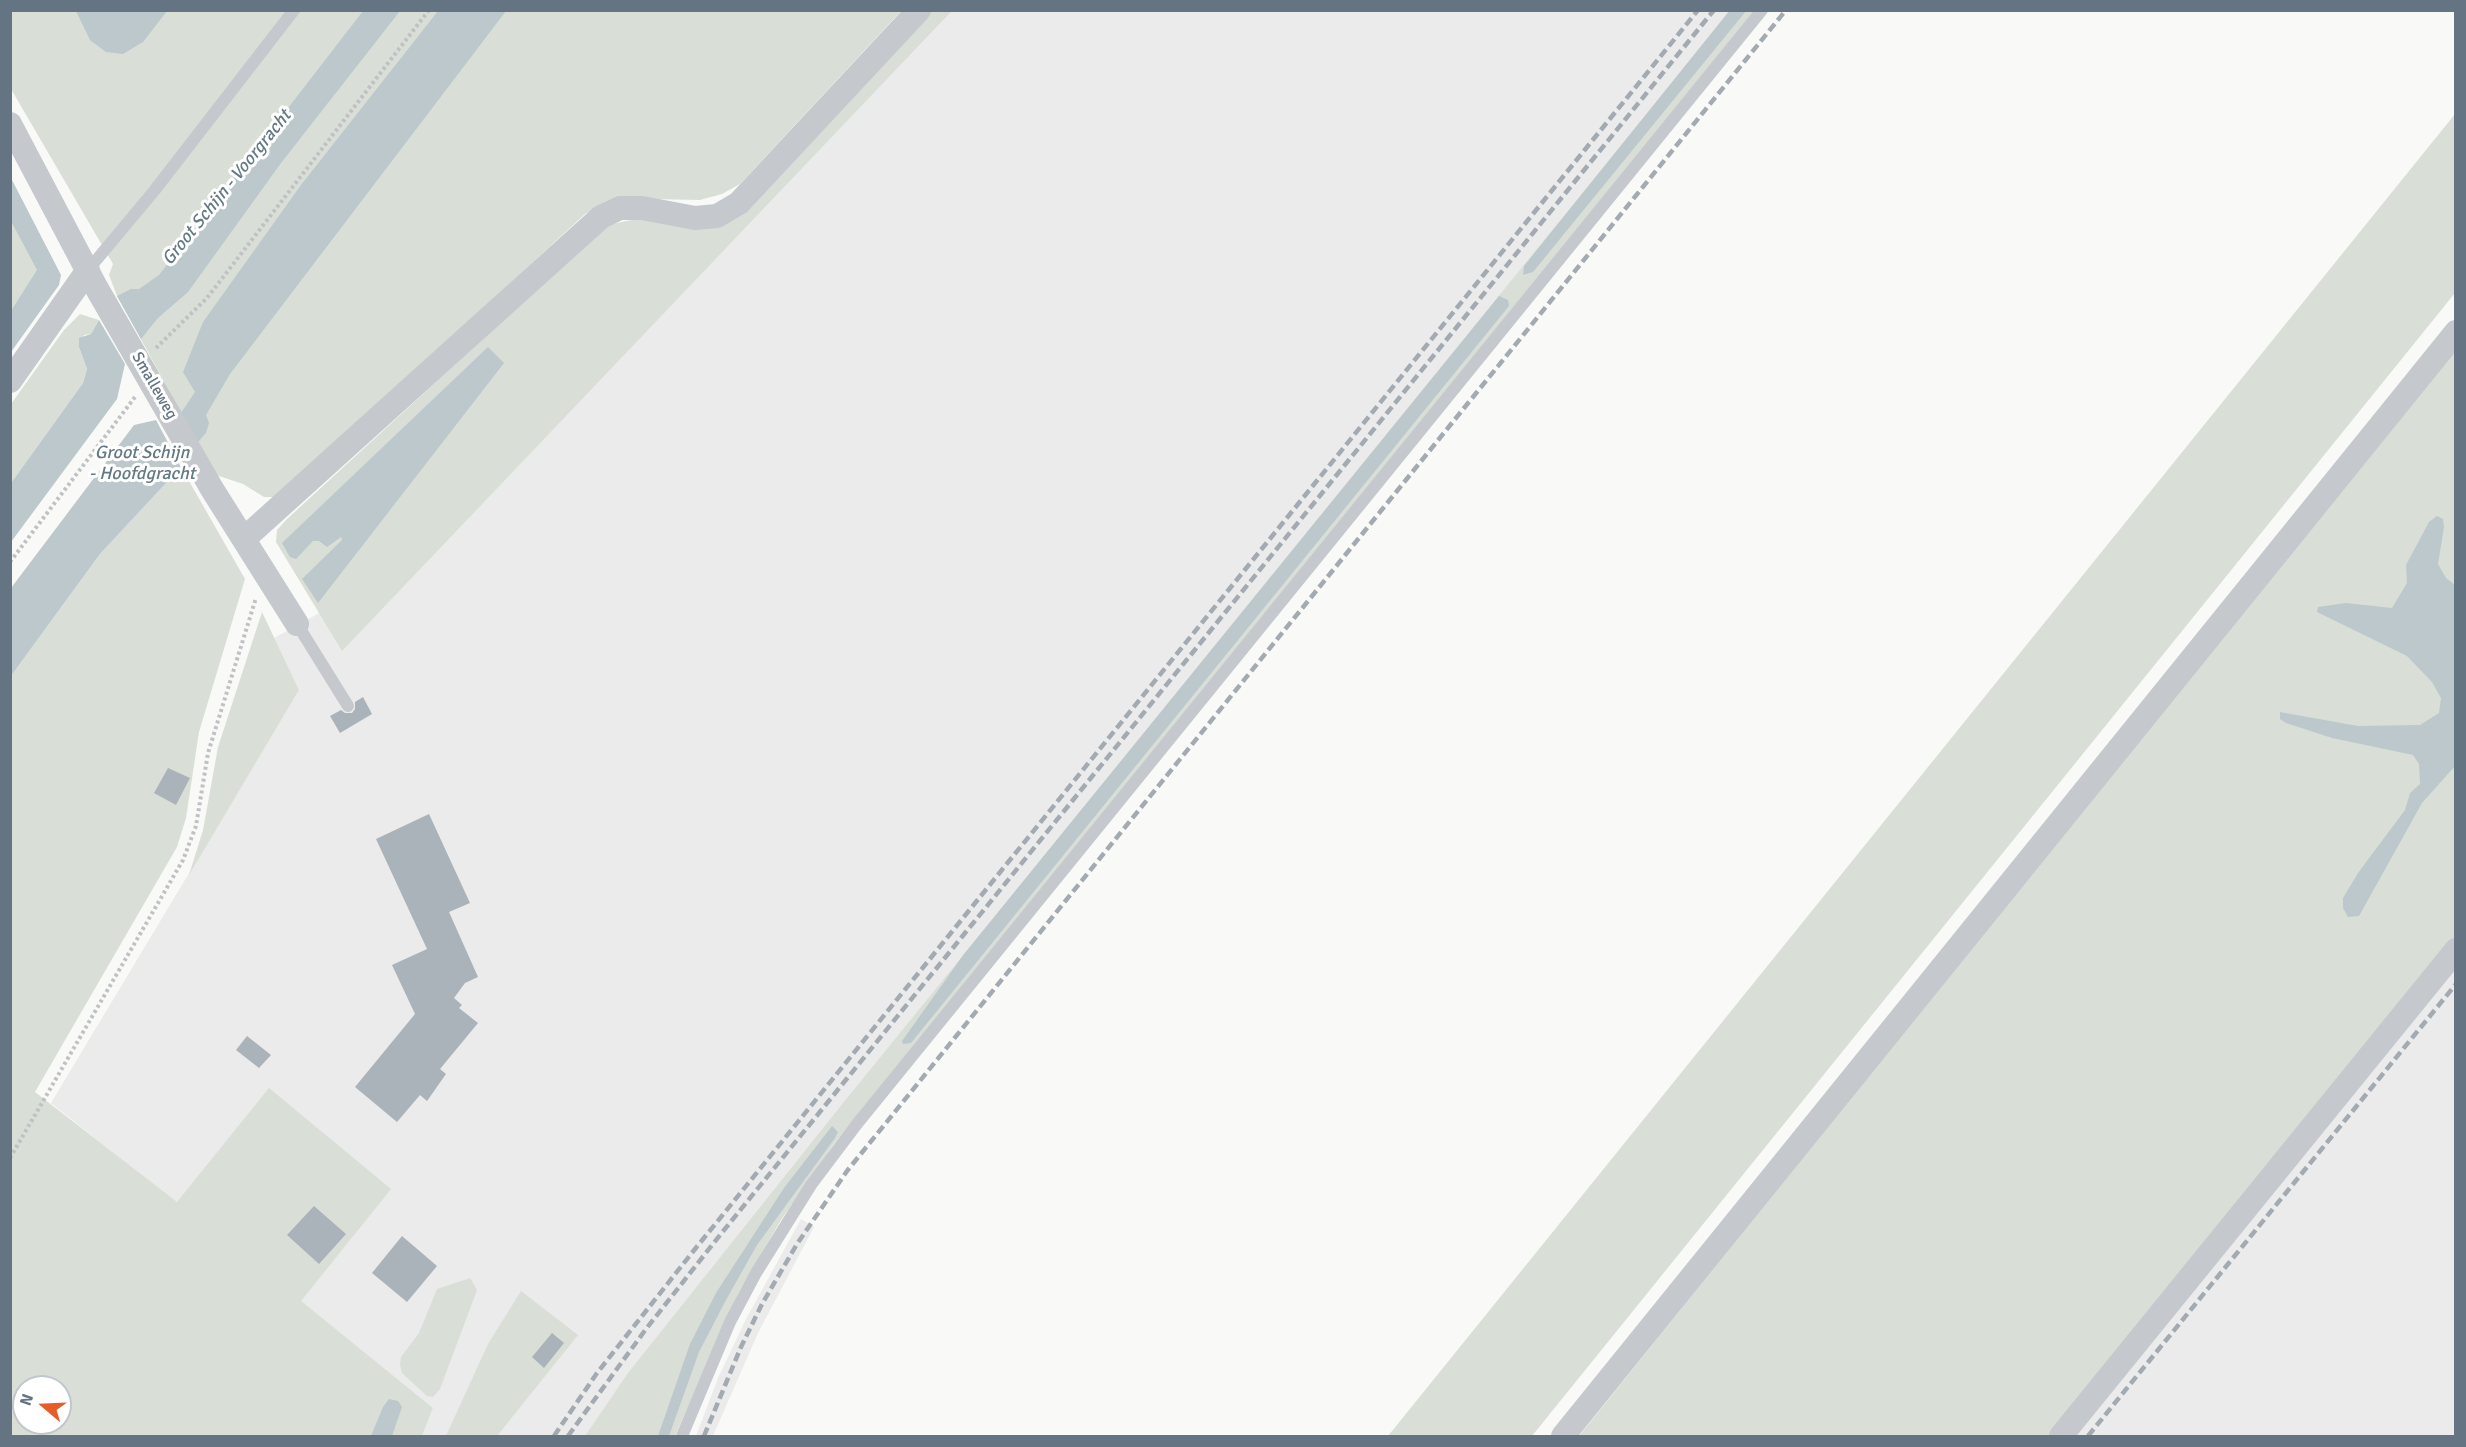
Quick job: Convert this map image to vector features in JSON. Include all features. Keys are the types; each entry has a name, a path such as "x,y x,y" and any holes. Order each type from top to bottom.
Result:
{"street":[{"path":"245,538 601,217 620,208 642,208 695,218 717,216 739,203 919,10"},
{"name":"Smalleweg","path":"10,124 92,279 212,489 245,538 297,624"},
{"path":"10,381 92,279"},
{"path":"1563,1437 2456,332"},
{"path":"2061,1437 2456,950"}],"lane":[{"path":"92,279 154,191 294,10"},
{"path":"682,1437 730,1322 756,1273 793,1212 850,1133 1762,10"},
{"path":"297,624 348,706"}],"path":[{"path":"10,562 145,371 207,298 429,10"},
{"path":"10,1158 183,860 196,826 208,753 265,572"}],"shaded area":[{"path":"10,11 901,11 740,184 722,194 700,200 652,199 602,205 585,214 286,490 275,497 264,497 243,484 216,475 117,296 109,275 113,264 11,89"},
{"path":"927,11 952,11 342,651 276,542 277,530 287,519 607,225 641,218 718,220"},
{"path":"952,11 1730,11 842,1104 627,1374 585,1436 422,1436 433,1408 51,1103 299,690 274,638 321,612 342,650"},
{"path":"1730,11 1754,11 834,1144 781,1220 739,1292 675,1436 585,1436 627,1374 842,1104"},
{"path":"2455,114 2455,293 1532,1436 1388,1436"},
{"path":"10,208 44,267 10,326"},
{"path":"80,314 99,320 91,334 84,335 79,347 87,369 83,383 11,483 11,404 64,330"},
{"path":"2455,347 2455,938 2051,1436 1579,1436"},
{"path":"181,467 245,579 199,732 186,818 177,847 35,1092 177,1202 269,1088 391,1189 301,1301 433,1408 422,1436 11,1436 11,676 100,554"},
{"path":"262,612 299,690 189,875 203,830 218,747"},
{"path":"2455,963 2455,1436 2073,1436"},
{"path":"801,1219 814,1227 758,1333 713,1436 696,1436 718,1378 746,1319"},
{"path":"470,1278 477,1290 440,1389 433,1397 427,1396 402,1373 401,1357 419,1333 437,1289"},
{"path":"521,1291 578,1335 497,1436 446,1436 488,1344"}],"water":[{"path":"1730,10 1746,11 1533,272 1523,275 1524,266"},
{"path":"76,11 167,11 143,42 123,54 106,52 90,40"},
{"name":"Groot Schijn - Voorgracht","path":"363,11 400,11 281,163 188,292 158,318 141,339 117,296 131,289 139,289 159,275"},
{"path":"438,11 506,11 230,374 206,415 209,423 206,433 198,442 181,413 195,392 183,372 203,322 301,185"},
{"path":"11,178 61,275 59,285 11,352 11,311 37,270 11,221"},
{"path":"1499,296 1508,300 1509,306 911,1043 903,1044 902,1041 964,954"},
{"path":"99,320 125,364 117,399 11,542 11,483 83,383 87,369 79,347 79,338 91,334"},
{"path":"488,347 504,363 318,603 302,579 342,540 341,537 327,547 319,541 313,541 296,559 290,557 282,543"},
{"name":"Groot Schijn - Hoofdgracht","path":"156,420 181,467 100,554 11,676 11,588 134,425"},
{"path":"2437,516 2443,519 2444,527 2438,564 2446,578 2455,585 2455,766 2422,803 2359,916 2348,917 2343,908 2343,898 2358,873 2405,810 2410,793 2420,784 2419,764 2413,755 2332,738 2286,723 2280,719 2280,712 2358,726 2420,725 2439,713 2441,698 2432,682 2407,656 2317,612 2318,607 2346,603 2392,608 2407,583 2406,565 2429,522"},
{"path":"832,1126 838,1132 835,1138 757,1245 726,1300 699,1352 669,1436 658,1436 690,1344 716,1293 784,1188"},
{"path":"389,1399 398,1401 402,1407 392,1436 371,1436 383,1407"}],"building":[{"path":"363,697 372,714 340,733 330,716 341,710 345,713 352,713 355,709 355,702"},
{"path":"168,768 190,778 176,805 154,793"},
{"path":"429,814 470,903 449,912 478,977 465,983 454,998 462,1005 459,1008 478,1023 440,1069 446,1074 427,1101 420,1095 397,1122 355,1087 415,1014 392,965 427,949 376,839"},
{"path":"247,1036 271,1055 259,1068 236,1050"},
{"path":"314,1206 346,1234 319,1264 287,1235"},
{"path":"402,1236 437,1266 407,1302 372,1273"},
{"path":"552,1333 564,1343 544,1368 532,1357"}],"railway":[{"path":"554,1436 597,1373 691,1254 1698,10"},
{"path":"568,1436 646,1329 720,1235 1714,10"},
{"path":"704,1436 741,1347 762,1304 797,1244 847,1171 1786,10"},
{"path":"2088,1436 2456,984"}]}
